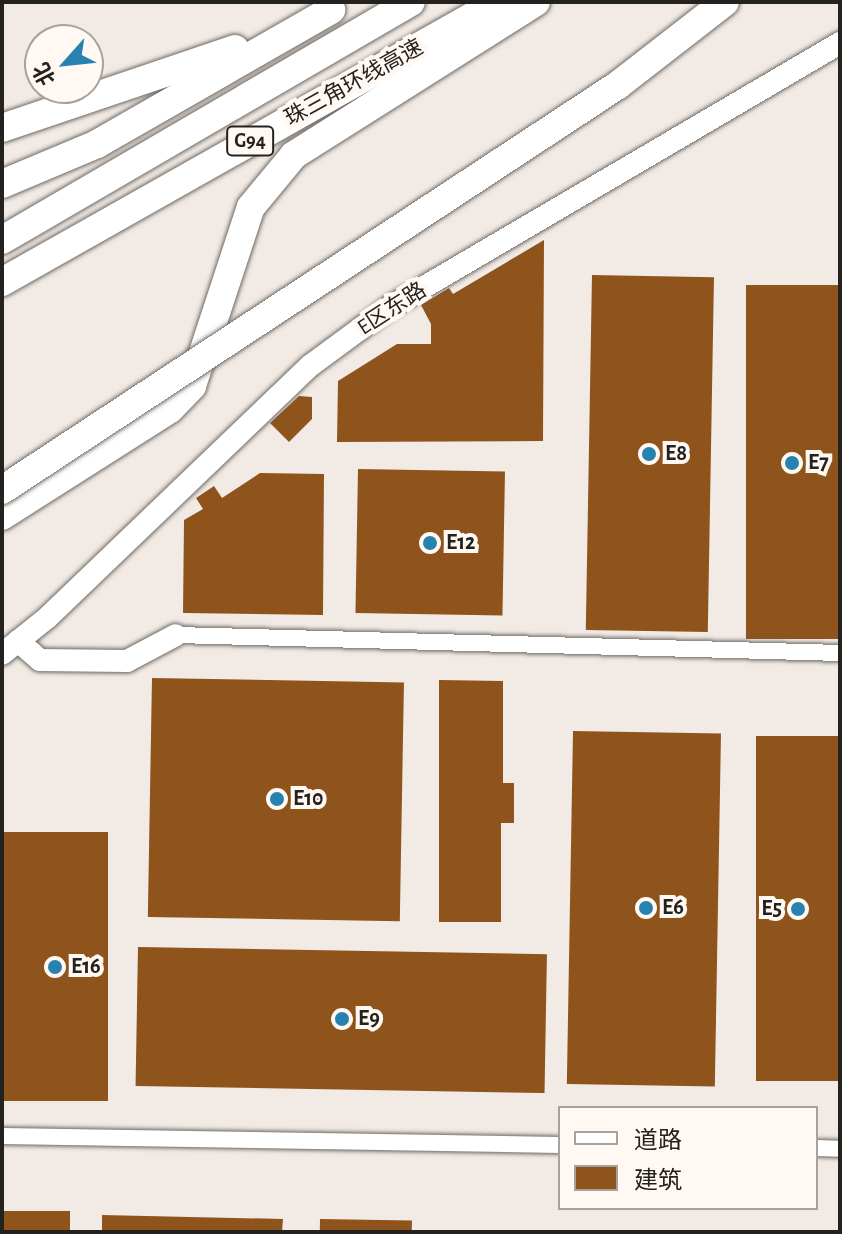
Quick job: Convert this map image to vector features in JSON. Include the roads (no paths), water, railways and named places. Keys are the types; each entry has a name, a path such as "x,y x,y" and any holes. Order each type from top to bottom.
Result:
{"highway":[{"name":"珠三角环线高速","path":"2,240 411,2"},
{"name":"珠三角环线高速","path":"2,282 498,2"},
{"path":"2,516 170,409 192,386 251,207 294,155 325,130 536,2"},
{"path":"2,490 618,85 725,2"},
{"path":"2,184 144,118 339,6"},
{"path":"2,128 191,67 339,6"}],"street":[{"name":"E区东路","path":"10,648 311,365 390,307 840,43"},
{"path":"10,648 40,660 127,661 176,635 840,653"},
{"path":"2,1136 558,1145"},
{"path":"818,1148 840,1149"}],"place":[{"name":"E8","path":"649,454"},
{"name":"E7","path":"792,463"},
{"name":"E12","path":"430,543"},
{"name":"E10","path":"277,799"},
{"name":"E6","path":"646,908"},
{"name":"E5","path":"798,909"},
{"name":"E16","path":"55,967"},
{"name":"E9","path":"342,1019"}]}
